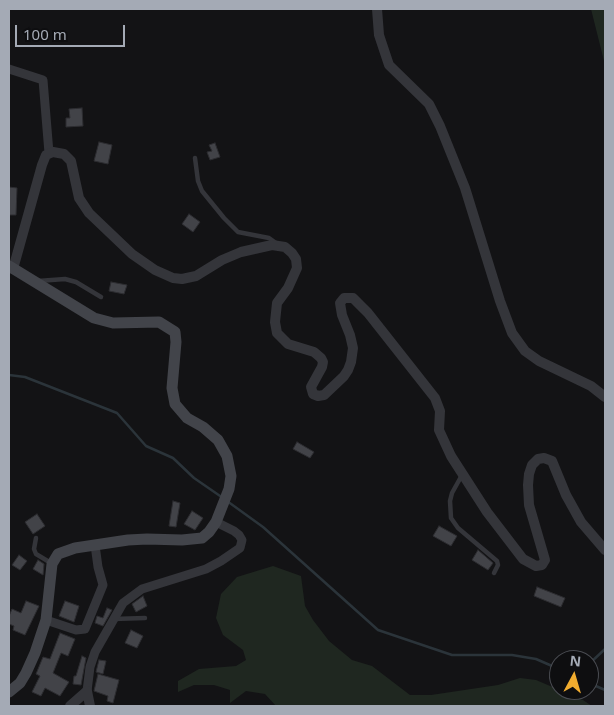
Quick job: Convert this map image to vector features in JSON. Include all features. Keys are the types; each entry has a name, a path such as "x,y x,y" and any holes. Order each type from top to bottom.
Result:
{"main road":[{"path":"9,692 20,683 35,653 46,620 52,564 55,558 62,551 95,545 147,539 197,539 206,535 216,522 229,489 230,467 223,447 210,432 187,418 175,404 172,388 176,342 175,332 159,322 104,322 84,313 11,268"}],"street":[{"path":"377,9 379,35 388,65 428,104 440,126 465,188 500,301 515,338 525,351 539,361 590,386 605,397"},
{"path":"9,69 42,80 49,153 40,170 11,268"},
{"path":"49,153 59,152 67,155 70,159 73,166 77,194 81,203 105,230 132,254 155,270 173,278 182,280 190,278 233,255 272,245 285,247 296,259 297,268 288,288 277,303 275,322 277,333 288,344 314,352 321,358 323,362 322,367 311,387 313,394 318,396 324,395 348,370 353,348 340,303 344,298 353,298 368,312 434,398 440,411 439,424 442,439 462,474 513,549 528,563 536,566 544,563 545,556 529,505 529,474 535,461 538,459 549,459 554,465 566,495 581,522 605,550"},
{"path":"90,706 87,691 90,667 95,652 123,603 142,589 206,569 240,548 242,540 239,535 216,522"},
{"path":"46,620 76,630 84,629 103,585 95,545"},
{"path":"70,706 87,691"}],"lane":[{"path":"195,158 198,181 202,191 224,218 238,232 269,238 278,245"},
{"path":"34,282 65,279 76,282 101,297"},
{"path":"462,474 450,501 452,518 458,528 497,561 498,565 494,573"},
{"path":"36,538 34,549 36,554 52,564"},
{"path":"114,619 145,618"}],"shaded area":[{"path":"591,9 605,9 605,65"},
{"path":"273,566 301,576 305,606 329,641 352,660 372,666 410,695 431,695 498,685 520,678 536,680 549,686 549,700 583,700 592,706 276,706 265,694 246,691 230,703 230,690 214,685 194,685 178,692 178,681 199,669 236,666 246,660 243,650 223,635 216,618 221,594 237,577"}],"building":[{"path":"82,108 83,126 66,127 66,118 70,118 69,109"},
{"path":"99,142 112,145 108,164 94,161"},
{"path":"215,143 220,157 210,160 207,152 212,151 209,145"},
{"path":"9,187 17,188 16,215 9,215"},
{"path":"189,214 200,222 193,232 182,224"},
{"path":"111,282 127,285 124,294 109,291"},
{"path":"297,442 314,452 310,458 293,449"},
{"path":"173,501 180,503 176,527 169,526"},
{"path":"192,511 203,518 195,530 184,524"},
{"path":"37,514 45,526 33,534 25,522"},
{"path":"439,526 457,536 451,546 433,536"},
{"path":"478,550 493,563 488,570 472,560"},
{"path":"19,555 27,561 20,570 12,565"},
{"path":"38,560 44,564 43,575 33,569"},
{"path":"537,587 565,598 561,607 534,596"},
{"path":"143,596 147,606 136,612 132,604"},
{"path":"26,601 39,606 25,635 13,630 14,626 9,624 9,616 12,609 21,613"},
{"path":"65,601 79,606 74,622 59,616"},
{"path":"107,608 112,610 103,626 95,623 97,616 103,618"},
{"path":"131,630 143,636 137,648 125,643"},
{"path":"60,633 75,639 68,656 61,653 53,673 69,682 60,696 45,688 41,696 32,692 40,676 36,674 43,657 50,659"},
{"path":"82,656 86,658 81,685 73,684 74,676 76,676"},
{"path":"99,660 106,661 103,674 96,672"},
{"path":"98,674 119,680 113,703 107,701 108,696 94,691"}],"waterway":[{"path":"9,375 25,377 117,413 146,446 173,458 194,478 223,498"},
{"path":"227,501 263,527 378,630 452,655 512,655 536,659 549,665"},
{"path":"599,655 605,649"},
{"path":"599,687 605,690"}]}
